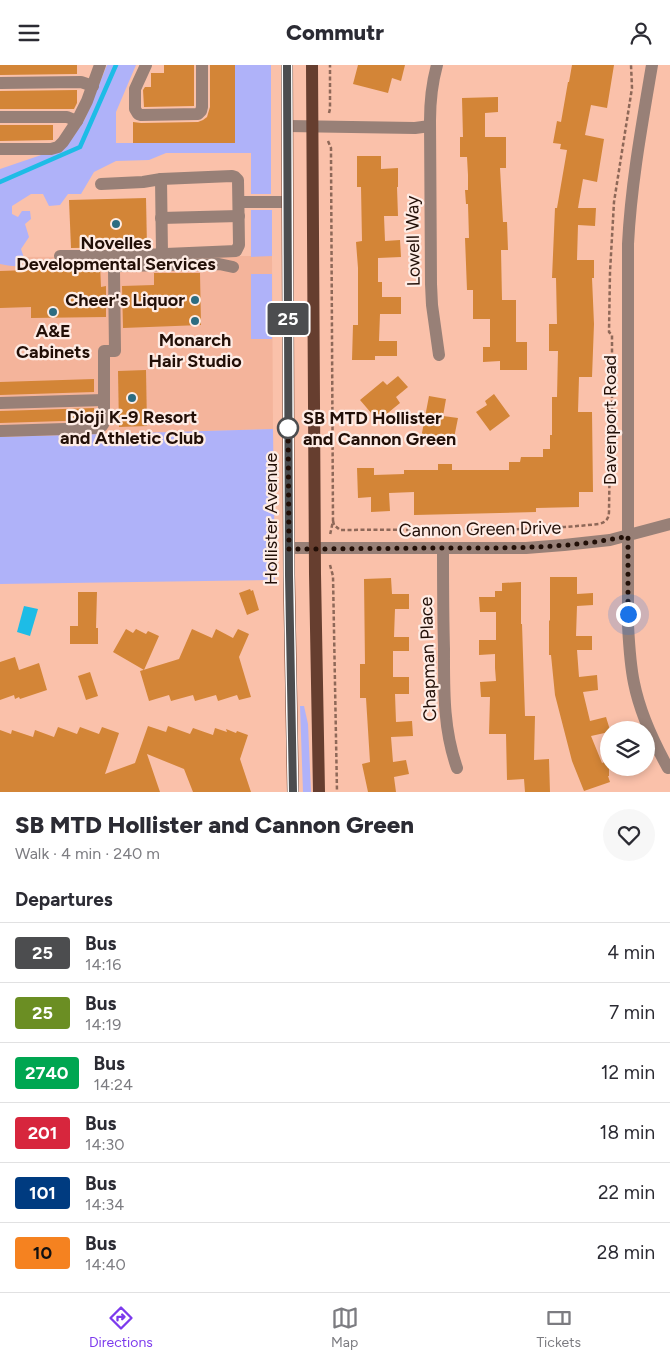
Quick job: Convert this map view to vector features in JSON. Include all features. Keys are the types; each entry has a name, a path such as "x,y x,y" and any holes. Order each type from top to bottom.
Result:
{"main road":[{"name":"Hollister Avenue","path":"287,65 289,549 293,792"},
{"path":"312,65 315,549 319,792"}],"street":[{"path":"0,149 51,149 58,147 77,121 87,101 100,65"},
{"path":"146,65 135,89 135,109 141,115 198,114 202,107 202,65"},
{"name":"Lowell Way","path":"437,65 430,101 431,284 439,355"},
{"name":"Davenport Road","path":"652,65 629,212 628,625 633,682 648,729 668,768"},
{"path":"0,83 81,82 92,86"},
{"path":"0,117 67,117 77,121"},
{"path":"288,126 414,128 430,126"},
{"path":"101,184 232,176 236,177 239,183 239,245 236,251 162,254 119,261"},
{"path":"161,179 162,254"},
{"path":"239,202 287,201"},
{"path":"162,218 239,216"},
{"path":"60,256 119,261 219,264 233,267"},
{"path":"0,431 101,427 104,422 104,351 115,351 114,271 119,261"},
{"path":"0,403 104,400"},
{"name":"Cannon Green Drive","path":"289,549 526,548 610,540 670,524"},
{"name":"Chapman Place","path":"443,548 443,693 447,726 456,767"}],"path":[{"path":"328,114 330,109 330,65"},
{"path":"333,521 334,525 340,529 517,529 559,528 599,524 607,520 609,511 610,443 612,441 611,243 617,177 632,88 632,65"},
{"path":"328,141 331,148 333,521 330,535"},
{"path":"330,564 333,577 337,792"}],"shaded area":[{"path":"107,65 136,65 116,112 116,143 234,143 235,65 271,65 271,194 251,194 251,153 166,153 149,160 116,161 94,172 81,194 68,194 60,205 49,206 43,194 31,194 12,206 12,214 18,217 22,211 30,211 31,219 25,224 29,237 21,249 24,258 20,266 0,264 0,169 53,151 72,139 85,119"},
{"path":"251,210 272,210 272,256 251,257"},
{"path":"272,256 273,429 0,437 0,257"},
{"path":"251,274 272,274 272,339 251,339"},
{"path":"273,429 275,580 0,584 0,437"},
{"path":"24,606 38,609 30,636 17,632"},
{"path":"300,706 304,706 308,724 311,792 303,792"}],"building":[{"path":"0,65 77,65 77,74 0,75"},
{"path":"164,65 194,65 194,106 144,107 143,90 145,87 151,87 151,73 164,73"},
{"path":"210,65 235,65 235,143 133,143 133,122 198,122 207,117 210,107"},
{"path":"358,65 405,65 401,81 392,78 388,93 353,84"},
{"path":"572,65 614,65 607,108 591,105 585,135 604,139 597,182 583,179 578,208 596,208 595,226 578,225 577,260 594,260 594,278 592,278 594,324 592,377 579,377 578,412 592,412 593,492 579,492 579,507 536,508 536,512 414,515 414,492 389,493 390,511 371,512 371,497 358,498 357,468 374,468 374,475 404,474 404,470 438,470 438,464 452,464 452,470 509,470 509,462 520,462 521,457 543,457 543,449 550,449 552,397 557,397 558,351 549,351 549,324 557,324 556,278 552,278 555,208 557,208 567,150 560,149 561,144 553,143 557,121 561,122"},
{"path":"77,90 77,103 74,109 0,109 0,91"},
{"path":"498,97 498,112 485,113 485,137 506,137 506,168 500,168 503,222 507,222 508,250 501,250 502,300 516,300 516,342 527,342 527,370 500,370 500,361 483,362 483,347 490,347 490,319 473,319 473,290 467,290 465,238 469,238 468,204 466,204 465,190 468,190 468,175 467,157 460,157 460,137 463,137 462,98"},
{"path":"0,125 53,125 53,140 0,141"},
{"path":"357,156 381,156 381,169 398,168 398,216 384,216 385,241 400,240 401,257 378,258 378,282 382,282 382,297 401,297 401,314 380,314 379,341 397,341 397,356 375,356 375,360 352,360 353,325 358,325 356,242 362,241 361,187 357,187"},
{"name":"Novelles Developmental Services","path":"146,198 147,247 71,248 69,200"},
{"path":"30,264 100,264 101,287 106,286 106,317 31,318 31,307 0,308 0,271 30,270"},
{"path":"154,273 200,273 201,325 123,328 122,286 154,285"},
{"path":"146,370 147,426 119,427 118,371"},
{"path":"398,376 408,387 396,397 400,403 378,421 360,400 383,381 387,385"},
{"path":"94,379 94,392 0,395 0,382"},
{"path":"494,394 510,416 490,431 476,412 487,405 485,401"},
{"path":"429,396 446,399 443,416 458,418 453,443 421,438"},
{"path":"94,408 94,420 0,423 0,411"},
{"path":"550,577 577,577 577,594 593,593 593,605 577,606 576,636 592,636 592,650 577,650 579,677 597,675 598,690 583,692 590,721 606,717 607,721 600,721 600,734 591,736 600,758 600,776 608,776 610,782 584,791 572,761 555,695 551,655 549,655"},
{"path":"391,578 392,594 409,594 409,609 395,609 394,637 409,637 409,651 393,651 393,677 409,677 409,694 395,694 396,722 412,721 413,736 391,737 393,762 406,760 409,774 394,777 396,792 368,792 362,764 370,762 366,698 360,698 360,664 365,664 364,579"},
{"path":"521,582 525,716 535,716 534,760 549,759 550,792 525,792 524,779 507,780 506,734 489,734 490,697 481,697 480,682 496,681 495,654 479,655 479,640 496,640 496,612 480,612 479,597 495,597 495,591 502,591 502,583"},
{"path":"250,589 251,591 253,590 259,610 247,615 239,593"},
{"path":"78,592 97,592 96,628 98,628 98,644 70,644 70,626 78,626"},
{"path":"126,629 133,633 136,629 146,634 148,631 159,636 144,670 113,652"},
{"path":"192,629 212,638 216,629 233,638 238,629 249,634 239,657 251,697 239,700 237,695 218,701 216,695 195,701 193,695 171,701 169,695 149,701 140,671 179,659"},
{"path":"15,657 19,670 39,663 47,690 20,699 19,697 15,699 14,695 0,700 0,662"},
{"path":"90,672 98,696 86,700 78,676"},
{"path":"148,726 166,732 168,726 190,734 193,728 213,735 215,728 227,732 226,729 236,733 237,731 248,735 240,759 251,792 193,792 184,769 147,754 160,792 0,792 0,730 11,734 12,730 33,737 35,730 54,737 58,727 77,734 80,727 99,734 102,727 119,733 105,774 135,763"}],"waterway":[{"path":"0,182 80,147 116,65"}],"bus line":[{"name":"25","path":"287,65 288,454 293,792"}],"place":[{"name":"Novelles Developmental Services","path":"116,224"},
{"name":"Cheer's Liquor","path":"195,300"},
{"name":"A&E Cabinets","path":"53,312"},
{"name":"Monarch Hair Studio","path":"195,321"},
{"name":"Dioji K-9 Resort and Athletic Club","path":"132,398"},
{"name":"SB MTD Hollister and Cannon Green","path":"288,428"}],"route":[{"path":"288,428 288,421 289,549 526,548 610,540 628,536 628,614"}]}
